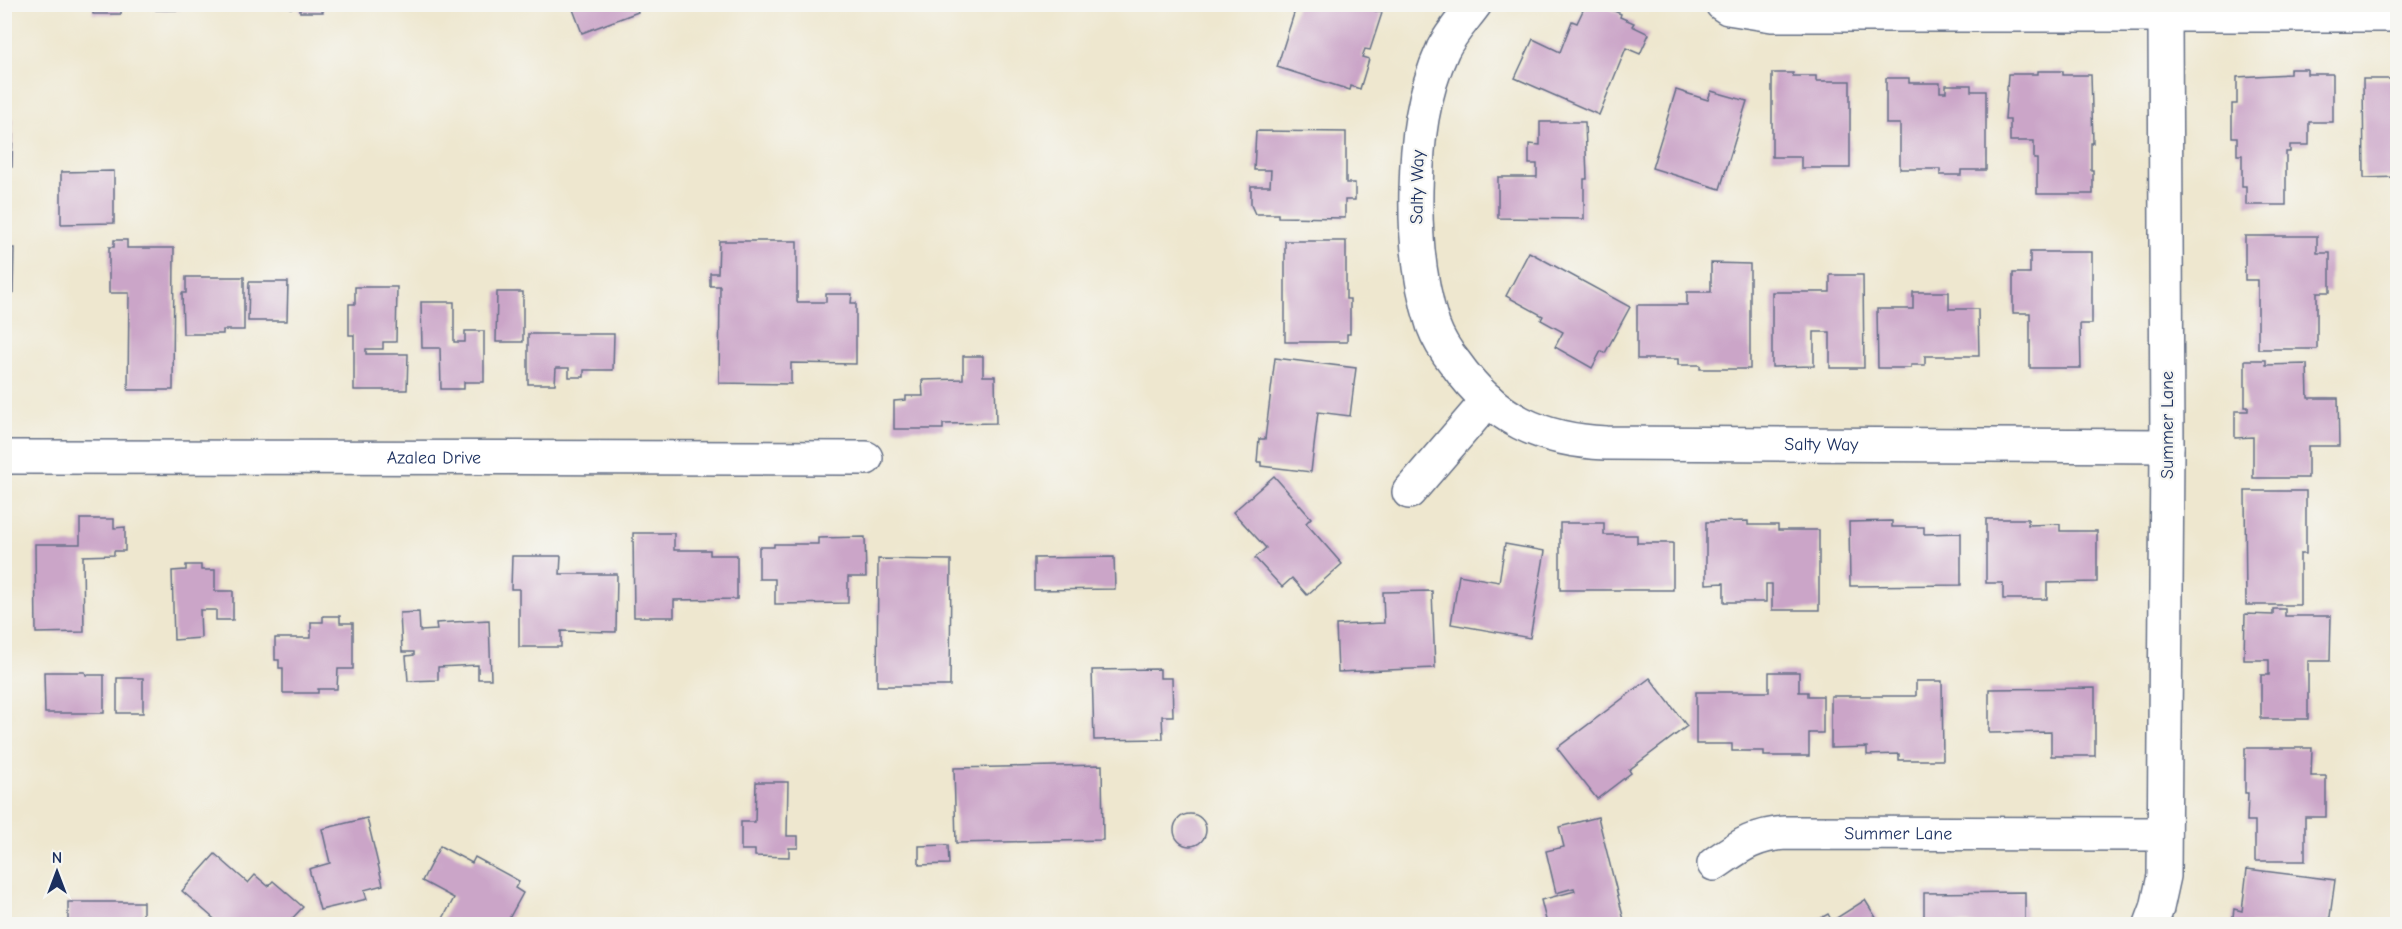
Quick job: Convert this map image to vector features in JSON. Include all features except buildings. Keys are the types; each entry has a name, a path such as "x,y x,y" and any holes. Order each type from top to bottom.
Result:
{"street":[{"name":"Salty Way","path":"1474,4 1444,47 1424,103 1419,132 1417,232 1421,268 1434,327 1449,355 1468,381 1513,420 1545,434 1573,442 2167,446"},
{"path":"1722,4 1728,8 1772,15 2397,15"},
{"name":"Summer Lane","path":"2151,924 2164,876 2167,446 2166,16"},
{"path":"1409,492 1488,400"},
{"name":"Azalea Drive","path":"4,457 866,458"},
{"name":"Summer Lane","path":"1714,864 1745,842 1758,837 1786,833 2164,834"}]}
